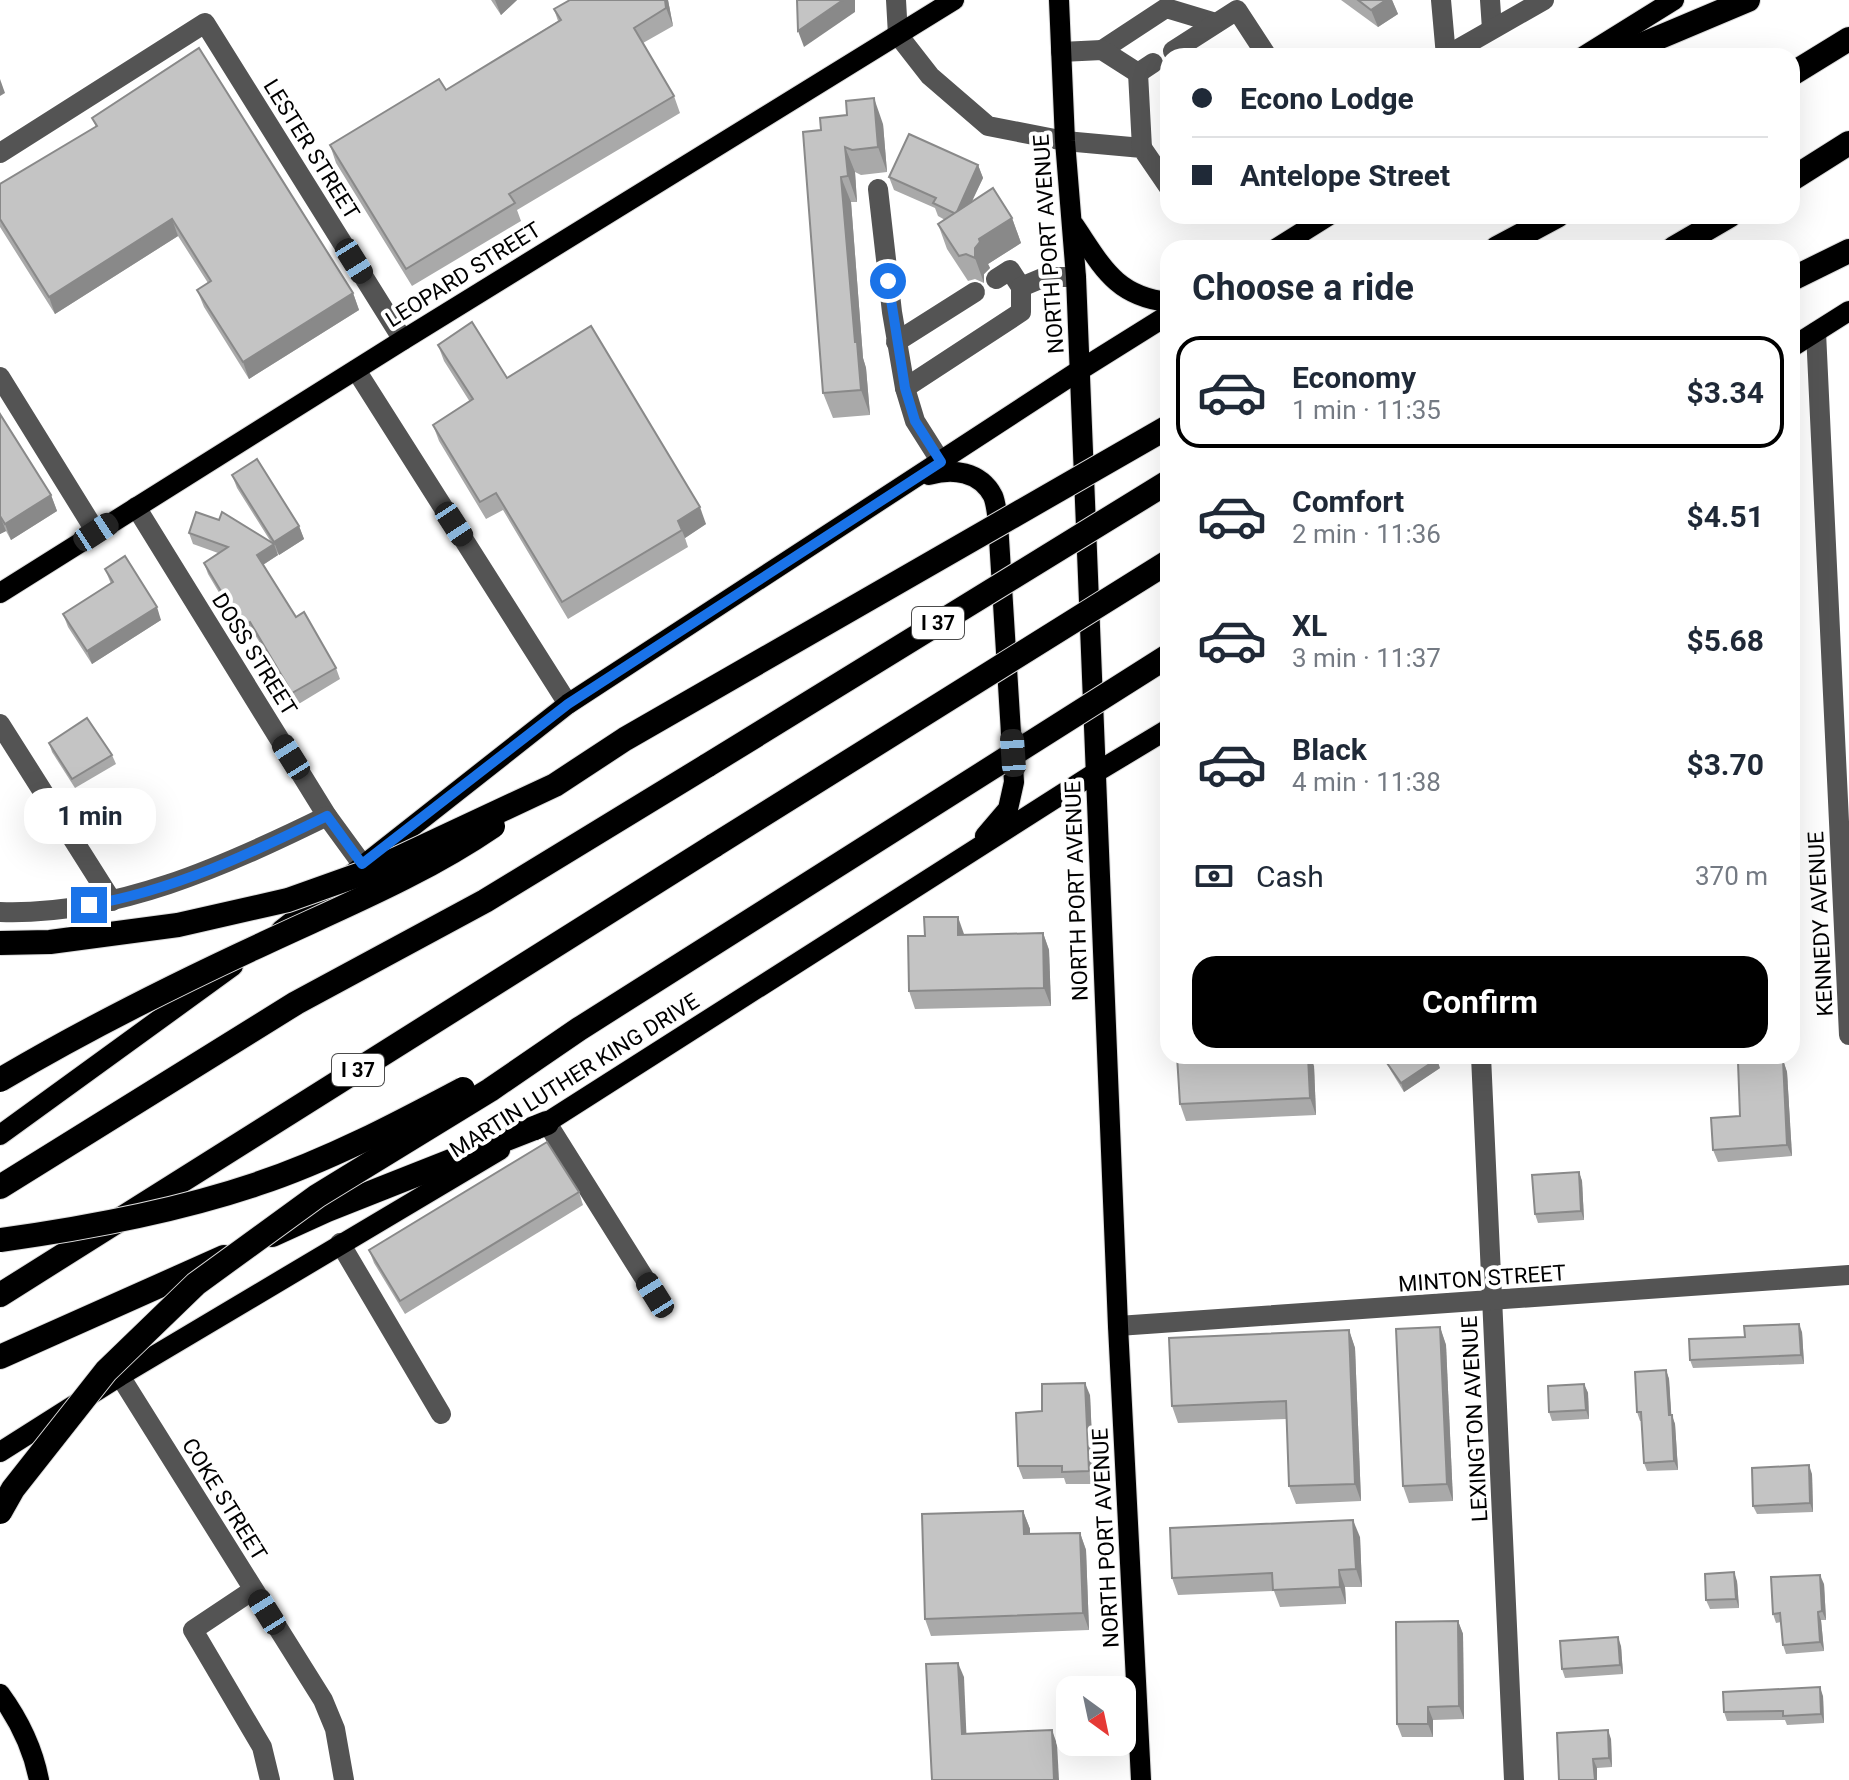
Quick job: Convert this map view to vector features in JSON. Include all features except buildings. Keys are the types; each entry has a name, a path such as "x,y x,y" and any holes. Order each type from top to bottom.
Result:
{"highway":[{"path":"1634,48 1748,0"},
{"path":"1800,69 1849,39"},
{"path":"1800,174 1849,143"},
{"path":"1512,240 1542,224"},
{"path":"1528,240 1552,224"},
{"path":"1688,240 1715,224"},
{"path":"1712,240 1733,224"},
{"path":"1800,275 1849,251"},
{"path":"0,1080 76,1034 382,889 469,843 625,739 1160,431"},
{"name":"I 37","path":"0,1187 296,1003 485,901 1160,487"},
{"name":"I 37","path":"0,1295 1160,567"},
{"path":"0,1512 13,1489 106,1371 196,1284 317,1196 490,1090 579,1029 1160,661"},
{"path":"0,943 50,942 178,925 288,900 375,869 555,785"},
{"path":"0,1240 91,1226 179,1207 259,1183 347,1148 579,1029"},
{"path":"0,1357 327,1210 547,1123"}],"main road":[{"name":"LEOPARD STREET","path":"0,593 954,0"},
{"name":"NORTH PORT AVENUE","path":"1059,0 1065,141 1076,277 1118,1326 1141,1780"},
{"path":"1597,48 1674,0"},
{"path":"1073,223 1117,284 1146,299 1160,301"},
{"path":"1290,240 1315,224"},
{"path":"1800,342 1849,311"},
{"path":"0,1135 249,954 568,704 1160,320"},
{"path":"915,480 945,471 959,471 980,481 993,496 998,522 1014,782 1008,809 995,827 959,861"},
{"name":"MARTIN LUTHER KING DRIVE","path":"0,1452 340,1243 547,1123 1160,734"},
{"path":"0,1694 13,1711 35,1758 39,1780"}],"street":[{"path":"896,0 898,35 930,76 988,126 1065,141 1142,148"},
{"path":"1441,0 1445,48"},
{"path":"1490,0 1492,29"},
{"path":"1460,48 1544,0"},
{"path":"1102,50 1166,8 1216,23"},
{"path":"1178,48 1237,10 1262,48"},
{"name":"LESTER STREET","path":"0,153 205,23 403,340"},
{"path":"1061,52 1102,50 1145,68 1142,148 1160,174"},
{"path":"878,189 896,342 905,388 915,421 941,462"},
{"path":"905,388 1021,312 1021,287 1010,270 996,279"},
{"path":"1021,287 1045,277 1076,277"},
{"path":"896,342 975,292"},
{"name":"KENNEDY AVENUE","path":"1816,332 1839,622 1849,1035"},
{"path":"356,370 568,704"},
{"path":"0,377 96,532"},
{"name":"DOSS STREET","path":"136,507 327,816 362,864"},
{"path":"0,724 112,901"},
{"path":"0,912 67,909 112,901 184,878 264,847 327,816"},
{"name":"LEXINGTON AVENUE","path":"1481,1064 1514,1780"},
{"path":"547,1123 655,1295"},
{"path":"340,1243 441,1414"},
{"name":"MINTON STREET","path":"1118,1326 1849,1275"},
{"name":"COKE STREET","path":"120,1376 323,1700 335,1729 344,1780"},
{"path":"253,1590 193,1630 262,1747 270,1780"}],"route":[{"path":"89,905 112,901 184,878 264,847 327,816 362,864 568,704 941,462 915,421 905,388 888,281"}]}
